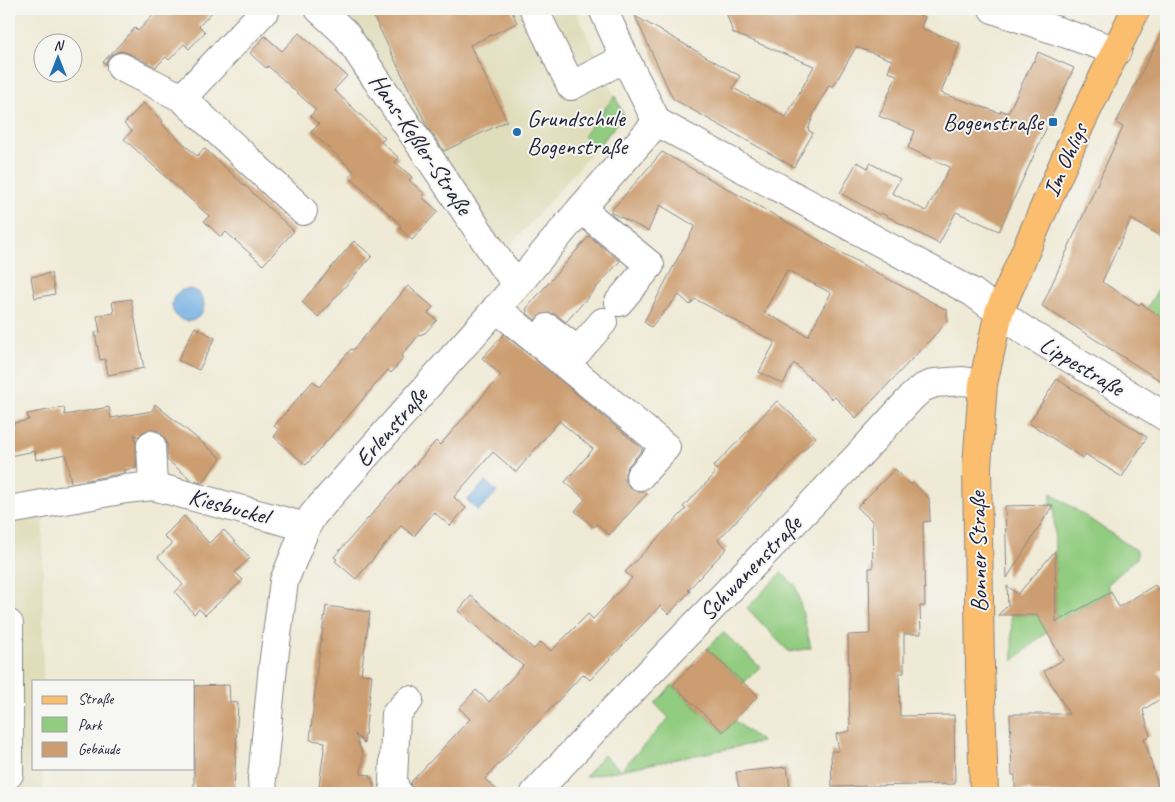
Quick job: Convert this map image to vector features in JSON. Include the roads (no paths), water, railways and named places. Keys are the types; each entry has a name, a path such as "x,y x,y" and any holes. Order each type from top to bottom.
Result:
{"main road":[{"name":"Im Ohligs","path":"999,312 1080,125 1136,9"},
{"name":"Bonner Straße","path":"984,793 977,466 983,384 999,312"}],"street":[{"path":"182,98 266,9"},
{"name":"Hans-Keßler-Straße","path":"319,9 345,33 501,264 507,296"},
{"path":"534,9 571,86 625,58"},
{"path":"603,9 656,122 972,292 999,312"},
{"path":"993,9 1116,51"},
{"path":"121,67 182,98 303,211"},
{"name":"Erlenstraße","path":"263,793 262,779 273,666 284,581 306,527 313,516 507,296 656,122"},
{"path":"507,296 578,351 650,265 581,209"},
{"path":"507,296 666,447 640,476"},
{"name":"Lippestraße","path":"999,312 1022,329 1166,417"},
{"name":"Schwanenstraße","path":"535,793 912,397 922,388 935,383 963,381 983,384"},
{"path":"151,446 153,486"},
{"name":"Kiesbuckel","path":"9,510 153,486 306,527"},
{"path":"9,624 10,774"},
{"path":"398,793 393,780 396,714 408,700"}],"water":[{"path":"188,289 194,290 199,294 203,299 203,311 199,316 194,320 188,321 182,320 177,316 173,311 172,305 173,299 177,294 182,290"},
{"path":"486,481 497,492 478,511 467,500"}],"place":[{"name":"Bogenstraße","path":"1053,122"},
{"name":"Grundschule Bogenstraße","path":"517,132"}]}
